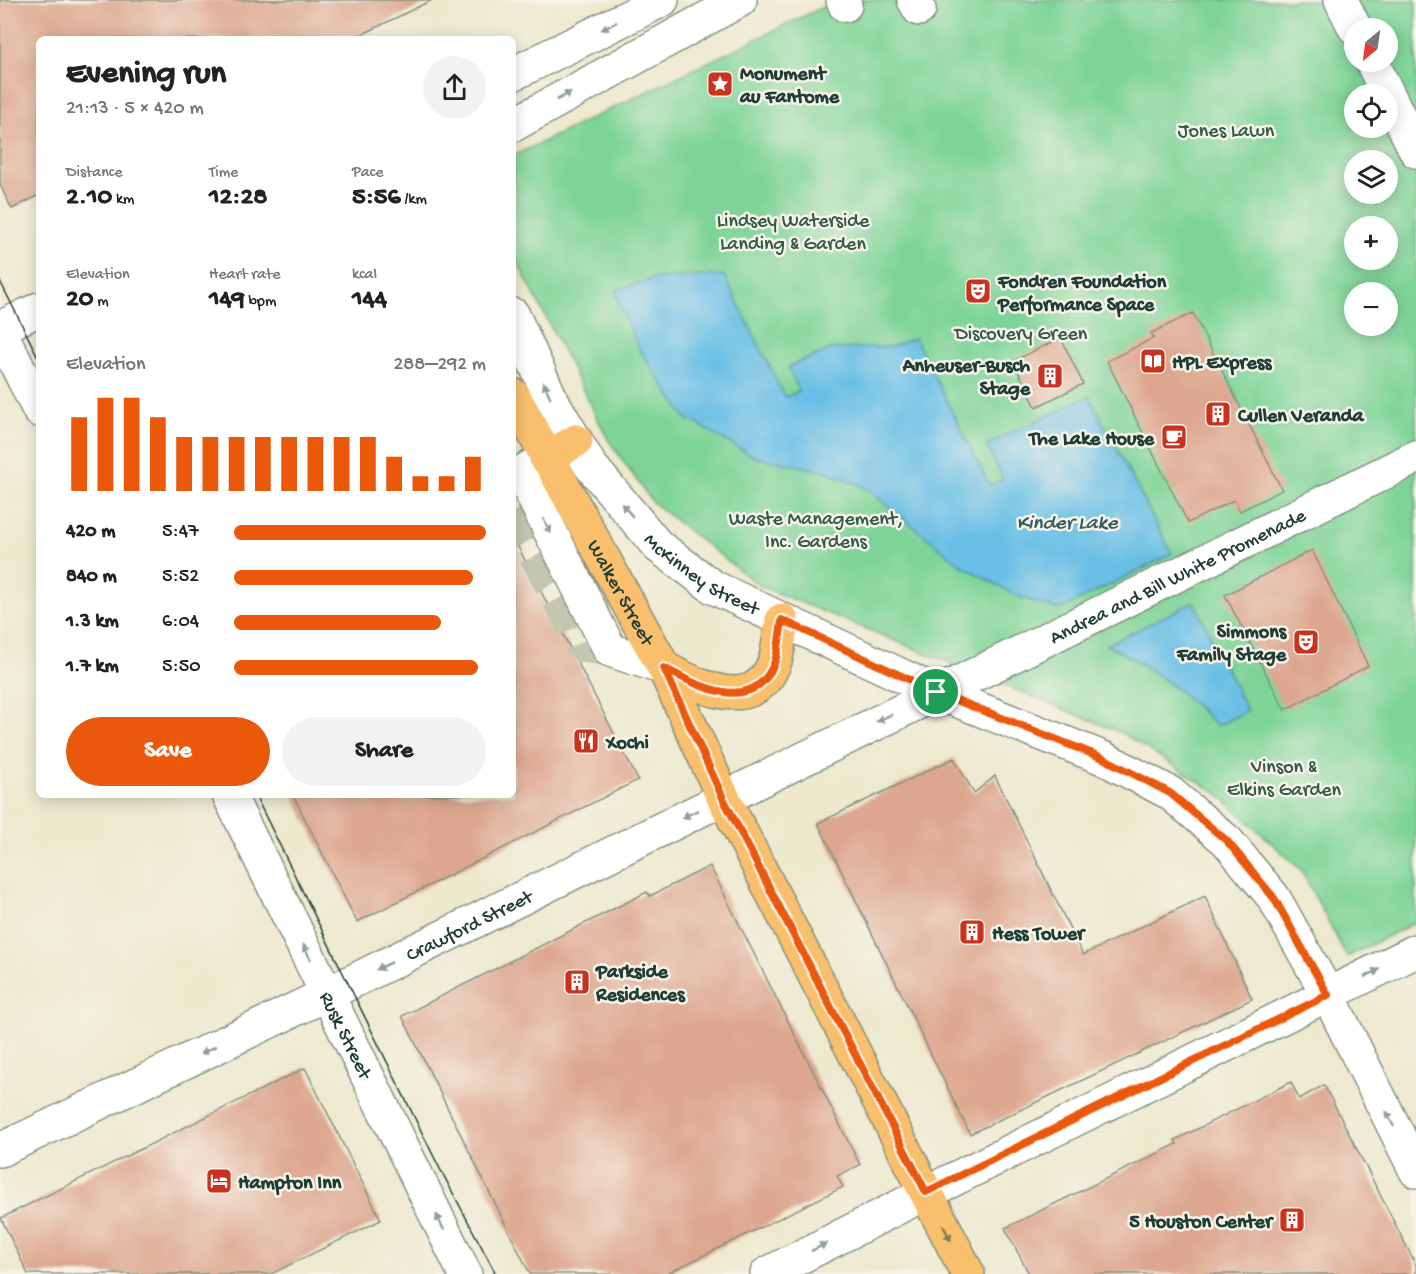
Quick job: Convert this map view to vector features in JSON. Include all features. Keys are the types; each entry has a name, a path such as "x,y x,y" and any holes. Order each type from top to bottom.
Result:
{"main road":[{"name":"Walker Street","path":"516,401 664,668 723,798 968,1274"},
{"path":"546,458 576,441"},
{"path":"664,668 699,687 719,693 739,693 747,690 756,686 767,675 775,661 782,620"}],"street":[{"path":"516,73 662,0"},
{"path":"516,122 740,0"},
{"path":"1341,0 1350,18"},
{"path":"1377,72 1416,151"},
{"path":"36,311 0,330 36,403"},
{"name":"McKinney Street","path":"516,322 552,401 590,465 658,546 712,588 936,692 1103,758 1170,793 1227,841 1274,898 1328,995 1416,1171"},
{"name":"Andrea and Bill White Promenade","path":"936,692 1416,457"},
{"name":"Crawford Street","path":"0,1150 327,994 936,692"},
{"name":"Rusk Street","path":"230,798 465,1274"},
{"path":"767,1274 926,1192 1328,995 1412,962"}],"green space":[{"name":"Discovery Green","path":"837,0 1416,0 1416,922 1347,957 1301,870 1217,793 1122,733 760,586 653,503 609,441 516,259 516,155"}],"water":[{"name":"Kinder Lake","path":"724,275 785,397 799,391 788,367 831,349 891,347 915,338 990,486 1003,479 986,445 1089,396 1172,554 1059,610 1017,596 961,565 866,488 829,472 754,457 685,417 640,351 619,304 616,290 655,278"},
{"path":"1194,602 1247,711 1217,726 1165,680 1137,661 1106,645"}],"building":[{"path":"0,0 432,0 359,36 36,36 36,197 12,209 0,185"},
{"path":"1193,313 1282,490 1240,511 1234,500 1188,523 1107,361 1154,338 1151,333"},
{"name":"Anheuser-Busch Stage","path":"1061,338 1083,384 1036,407 1013,361"},
{"path":"516,543 638,780 357,922 295,798 516,798"},
{"path":"1312,550 1368,666 1285,710 1225,595"},
{"name":"Hess Tower","path":"954,758 974,793 995,776 1083,955 1205,896 1252,999 970,1134 818,823"},
{"path":"710,866 860,1165 837,1176 843,1187 666,1274 530,1274 402,1016 647,892 650,896"},
{"name":"Hampton Inn","path":"305,1068 381,1220 271,1274 28,1274 1,1218"},
{"name":"5 Houston Center","path":"1291,1082 1299,1099 1324,1085 1416,1265 1416,1274 1029,1274 1005,1228 1177,1144 1175,1140"}],"tunnel":[{"path":"516,518 583,646 610,650"}],"tram line":[{"path":"0,281 36,353"},
{"path":"256,798 438,1165 496,1274"}],"place":[{"name":"Monument au Fantome","path":"720,84"},
{"name":"Fondren Foundation Performance Space","path":"978,291"},
{"name":"HPL Express","path":"1153,361"},
{"name":"Anheuser-Busch Stage","path":"1050,376"},
{"name":"Cullen Veranda","path":"1218,414"},
{"name":"The Lake House","path":"1174,437"},
{"name":"Simmons Family Stage","path":"1306,642"},
{"name":"Xochi","path":"586,741"},
{"name":"Hess Tower","path":"972,932"},
{"name":"Parkside Residences","path":"577,982"},
{"name":"Hampton Inn","path":"219,1181"},
{"name":"5 Houston Center","path":"1292,1220"}],"route":[{"path":"782,620 936,692 1103,758 1170,793 1227,841 1274,898 1328,995 926,1192 723,798 664,668 699,687 719,693 739,693 756,686 767,675 775,661 782,620"}],"park label":[{"name":"Jones Lawn","path":"1226,129"},
{"name":"Lindsey Waterside Landing & Garden","path":"793,230"},
{"name":"Waste Management, Inc. Gardens","path":"816,528"},
{"name":"Vinson & Elkins Garden","path":"1284,776"}]}
